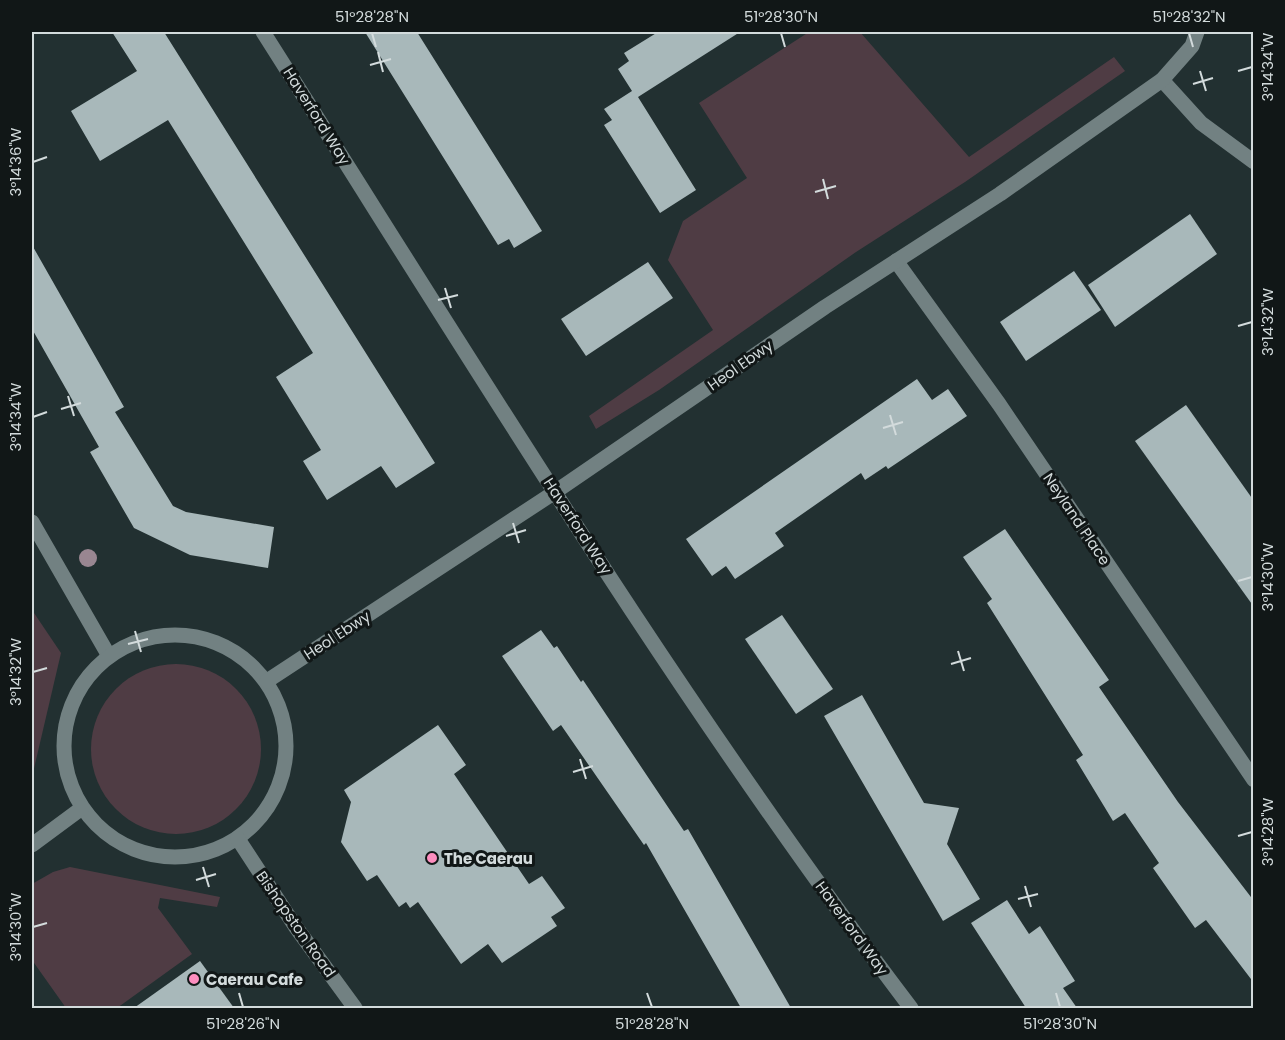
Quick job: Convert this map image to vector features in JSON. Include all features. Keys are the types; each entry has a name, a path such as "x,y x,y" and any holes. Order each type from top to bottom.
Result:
{"street":[{"name":"Haverford Way","path":"263,32 555,492 745,776 860,942 911,1008"},
{"name":"Heol Ebwy","path":"267,681 555,492 825,307 1000,194 1162,80 1192,46 1197,32"},
{"path":"1162,80 1201,123 1254,162"},
{"name":"Neyland Place","path":"896,261 999,404 1254,780"},
{"path":"32,522 109,656"},
{"path":"175,634 210,640 242,656 267,681 282,713 287,748 281,783 264,814 238,839 207,854 172,858 148,854 137,851 106,834 82,808 68,778 63,744 69,711 85,680 109,656 140,640 175,634"},
{"path":"32,845 82,808"},
{"name":"Bishopston Road","path":"238,839 295,926 355,1008"}],"shaded area":[{"path":"809,32 860,32 969,157 1114,57 1125,71 965,182 856,252 659,390 596,429 589,416 713,330 668,260 683,221 747,178 699,103"},
{"path":"32,610 61,653 32,777"},
{"path":"176,664 193,665 209,670 236,689 255,716 260,732 260,766 255,782 236,809 209,828 193,833 176,834 159,833 143,828 116,809 97,782 92,766 91,749 92,732 97,716 116,689 143,670 159,665"},
{"path":"70,867 220,897 217,907 160,898 158,908 192,954 117,1008 66,1008 32,960 32,884 53,872"}],"building":[{"path":"112,32 164,32 435,463 396,488 381,466 327,500 303,461 321,450 276,377 313,353 168,120 100,161 71,111 137,71"},
{"path":"365,32 417,32 542,231 514,248 509,239 498,245"},
{"path":"658,32 740,32 638,97 696,190 660,213 604,125 612,120 604,109 632,91 618,69 629,61 624,53"},
{"path":"1190,214 1217,254 1115,327 1088,285"},
{"path":"32,245 124,407 115,412 173,506 186,512 274,527 268,568 190,555 134,528 90,452 99,447 32,329"},
{"path":"648,262 673,298 586,356 561,319"},
{"path":"1074,271 1101,310 1026,361 1000,322"},
{"path":"917,379 932,400 948,389 967,416 888,469 886,466 865,480 861,473 775,533 784,546 735,579 726,566 712,576 686,539"},
{"path":"1186,405 1254,501 1254,607 1135,441"},
{"path":"1005,529 1109,680 1099,687 1178,802 1254,901 1254,983 1206,920 1195,928 1153,868 1159,863 1125,813 1113,821 1076,760 1083,755 987,603 992,599 963,557"},
{"path":"782,615 833,689 796,714 745,639"},
{"path":"541,630 554,648 557,646 581,682 583,680 684,831 688,829 791,1008 741,1008 646,843 644,845 561,725 553,731 502,656"},
{"path":"862,695 924,803 959,808 947,844 980,899 943,921 824,716"},
{"name":"The Caerau","path":"438,725 466,765 454,774 529,884 542,876 565,908 551,917 557,926 502,963 488,944 461,964 418,902 410,908 406,902 399,907 377,875 367,881 341,842 351,802 344,790"},
{"path":"1007,900 1029,934 1040,926 1075,981 1063,988 1077,1008 1026,1008 971,923"},
{"name":"Caerau Cafe","path":"200,961 234,1008 134,1008"}],"place":[{"name":"The Caerau","path":"432,858"},
{"name":"Caerau Cafe","path":"194,979"}]}
